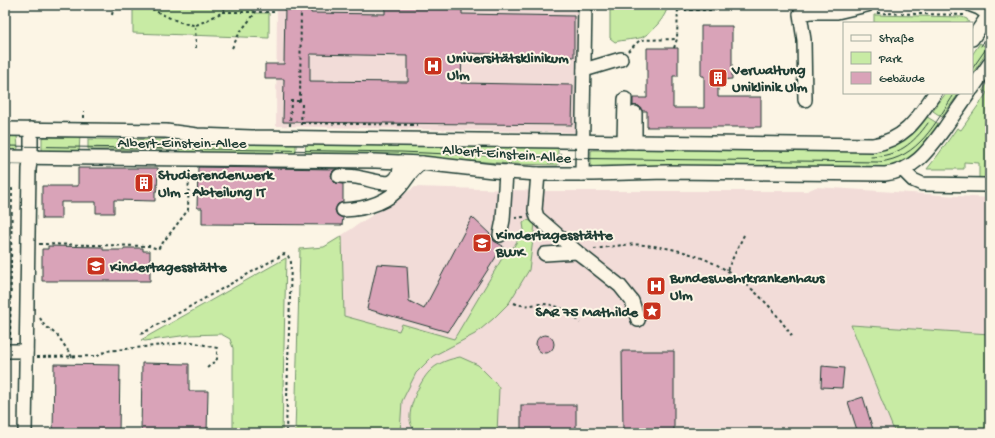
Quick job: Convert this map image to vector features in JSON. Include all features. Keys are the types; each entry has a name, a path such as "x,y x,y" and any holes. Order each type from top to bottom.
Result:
{"street":[{"path":"582,174 585,5"},
{"path":"969,11 979,8 989,14 973,38"},
{"path":"805,100 804,40 800,14 810,12 837,12 870,9"},
{"path":"584,70 620,58"},
{"path":"973,87 990,63"},
{"name":"Albert-Einstein-Allee","path":"5,129 169,131 204,136 873,145 890,140 905,131 913,123 934,94"},
{"name":"Albert-Einstein-Allee","path":"5,157 197,158 400,162 538,174 666,172 880,175 903,170 917,162 927,152 968,94"},
{"path":"625,99 629,142"},
{"path":"629,142 635,113"},
{"path":"25,433 29,169 31,157 31,129"},
{"path":"339,176 357,177 382,183 390,183 394,181 398,175 400,162"},
{"path":"343,210 363,208 384,200 397,191 414,168 422,164"},
{"path":"903,170 913,180 922,184 984,185"},
{"path":"500,235 503,220 506,172"},
{"path":"538,174 535,210 537,217 576,252 620,286 632,301 638,320"},
{"path":"545,254 576,252"},
{"path":"7,351 26,354"}],"path":[{"path":"112,15 114,5"},
{"path":"147,5 165,15 189,25 199,24 223,12 277,12"},
{"path":"223,12 228,5"},
{"path":"301,5 301,130"},
{"path":"674,48 677,39 678,5"},
{"path":"678,10 716,10 717,5"},
{"path":"870,9 961,14 969,11"},
{"path":"232,48 240,32 256,12"},
{"path":"195,24 196,48"},
{"path":"620,58 640,40 677,39"},
{"path":"289,129 291,101 300,101"},
{"path":"302,123 417,125"},
{"path":"561,141 561,174"},
{"path":"28,244 149,246 158,249 188,210 189,167"},
{"path":"5,189 12,189 7,351"},
{"path":"503,220 537,217"},
{"path":"727,270 744,235"},
{"path":"576,252 618,246 644,245 701,256 727,270 746,283 766,303 792,336"},
{"path":"141,334 284,254 288,256 291,262 286,433"},
{"path":"5,281 10,281"},
{"path":"514,303 521,306 541,304 555,306 566,310 580,323"},
{"path":"39,316 44,325 58,336 73,358"},
{"path":"26,354 73,358 98,356 106,351 192,342 217,348 217,360 205,370"}],"shaded area":[{"name":"Universitätsklinikum Ulm","path":"277,5 590,5 590,133 276,126"},
{"name":"Bundeswehrkrankenhaus Ulm","path":"415,187 545,191 807,191 816,187 990,198 990,334 851,325 895,433 318,433 324,247"}],"green space":[{"path":"128,5 253,5 253,13 269,13 269,38 133,33 133,9"},
{"path":"610,5 668,5 662,19 643,37 615,42 610,38"},
{"path":"874,15 962,17 967,19 968,22 874,22"},
{"path":"980,43 989,49 973,73 973,54"},
{"path":"990,80 990,198 986,198 986,181 979,181 979,163 964,162 964,169 927,169 957,128 961,130 987,93 983,90"},
{"path":"945,94 958,94 942,117 933,111"},
{"path":"924,115 942,126 922,152 893,170 591,166 591,151 593,150 625,150 635,146 862,149"},
{"path":"80,134 79,154 46,152 42,150 42,138 44,137 68,137"},
{"path":"5,135 17,136 17,150 5,151"},
{"path":"179,135 296,140 296,156 179,156"},
{"path":"88,139 172,140 172,150 88,149"},
{"path":"306,141 558,144 558,165 305,156"},
{"path":"527,220 535,224 529,270 509,303 493,319 475,334 433,356 416,373 402,401 400,433 295,433 300,249 324,247 342,236 344,316 399,331 402,324 454,339 507,250 511,251 524,230 523,223"},
{"path":"286,258 282,433 233,433 233,348 230,339 221,334 188,335 145,341 141,340"},
{"path":"851,325 990,334 990,433 895,433"},
{"path":"460,357 478,365 499,388 497,433 416,433 411,423 410,413 416,392 420,385 428,373 438,364"}],"building":[{"name":"Universitätsklinikum Ulm","path":"285,5 311,5 311,13 385,14 385,5 462,5 462,14 574,16 574,57 462,53 461,83 573,85 572,125 283,122 284,79 265,79 265,64 284,64","holes":["310,54 408,56 408,82 310,81"]},
{"name":"Verwaltung Uniklinik Ulm","path":"701,26 732,26 732,79 718,80 718,97 761,97 761,127 647,127 647,111 642,111 639,106 633,106 633,98 647,98 647,48 678,48 678,76 673,76 673,108 704,108 704,76 701,76"},
{"path":"198,167 337,169 332,172 331,176 335,183 343,184 343,202 338,204 335,210 337,215 343,218 342,225 202,224 202,208 197,208"},
{"path":"78,168 158,168 155,201 114,200 114,213 96,213 96,202 61,202 61,219 42,219 42,186 78,186"},
{"path":"472,217 492,236 494,241 503,246 448,332 367,309 377,264 407,266 409,301 424,309"},
{"name":"Kindertagesstätte","path":"48,246 103,247 103,250 143,248 143,251 150,251 150,281 42,281 42,249 48,249"},
{"path":"545,335 551,338 554,344 551,350 545,353 539,350 536,344 539,338"},
{"path":"622,351 674,351 674,433 632,433 632,431 623,431"},
{"path":"142,363 189,364 189,391 208,391 207,433 141,433"},
{"path":"54,364 120,365 119,433 53,433"},
{"path":"822,366 844,368 842,388 821,387"},
{"path":"863,397 874,433 858,433 848,402"},
{"path":"521,405 576,405 576,433 521,433"}],"tram line":[{"path":"981,46 990,33"},
{"path":"973,68 990,43"},
{"path":"5,146 401,152 544,158 879,162 893,159 905,154 915,146 933,127 954,94"},
{"path":"871,157 889,154 904,148 917,137 928,123"}],"place":[{"name":"Universitätsklinikum Ulm","path":"433,66"},
{"name":"Verwaltung Uniklinik Ulm","path":"718,78"},
{"name":"Studierendenwerk Ulm - Abteilung IT","path":"144,183"},
{"name":"Kindertagesstätte BWK","path":"482,243"},
{"name":"Kindertagesstätte","path":"96,266"},
{"name":"Bundeswehrkrankenhaus Ulm","path":"656,286"},
{"name":"SAR 75 Mathilde","path":"652,311"}]}
